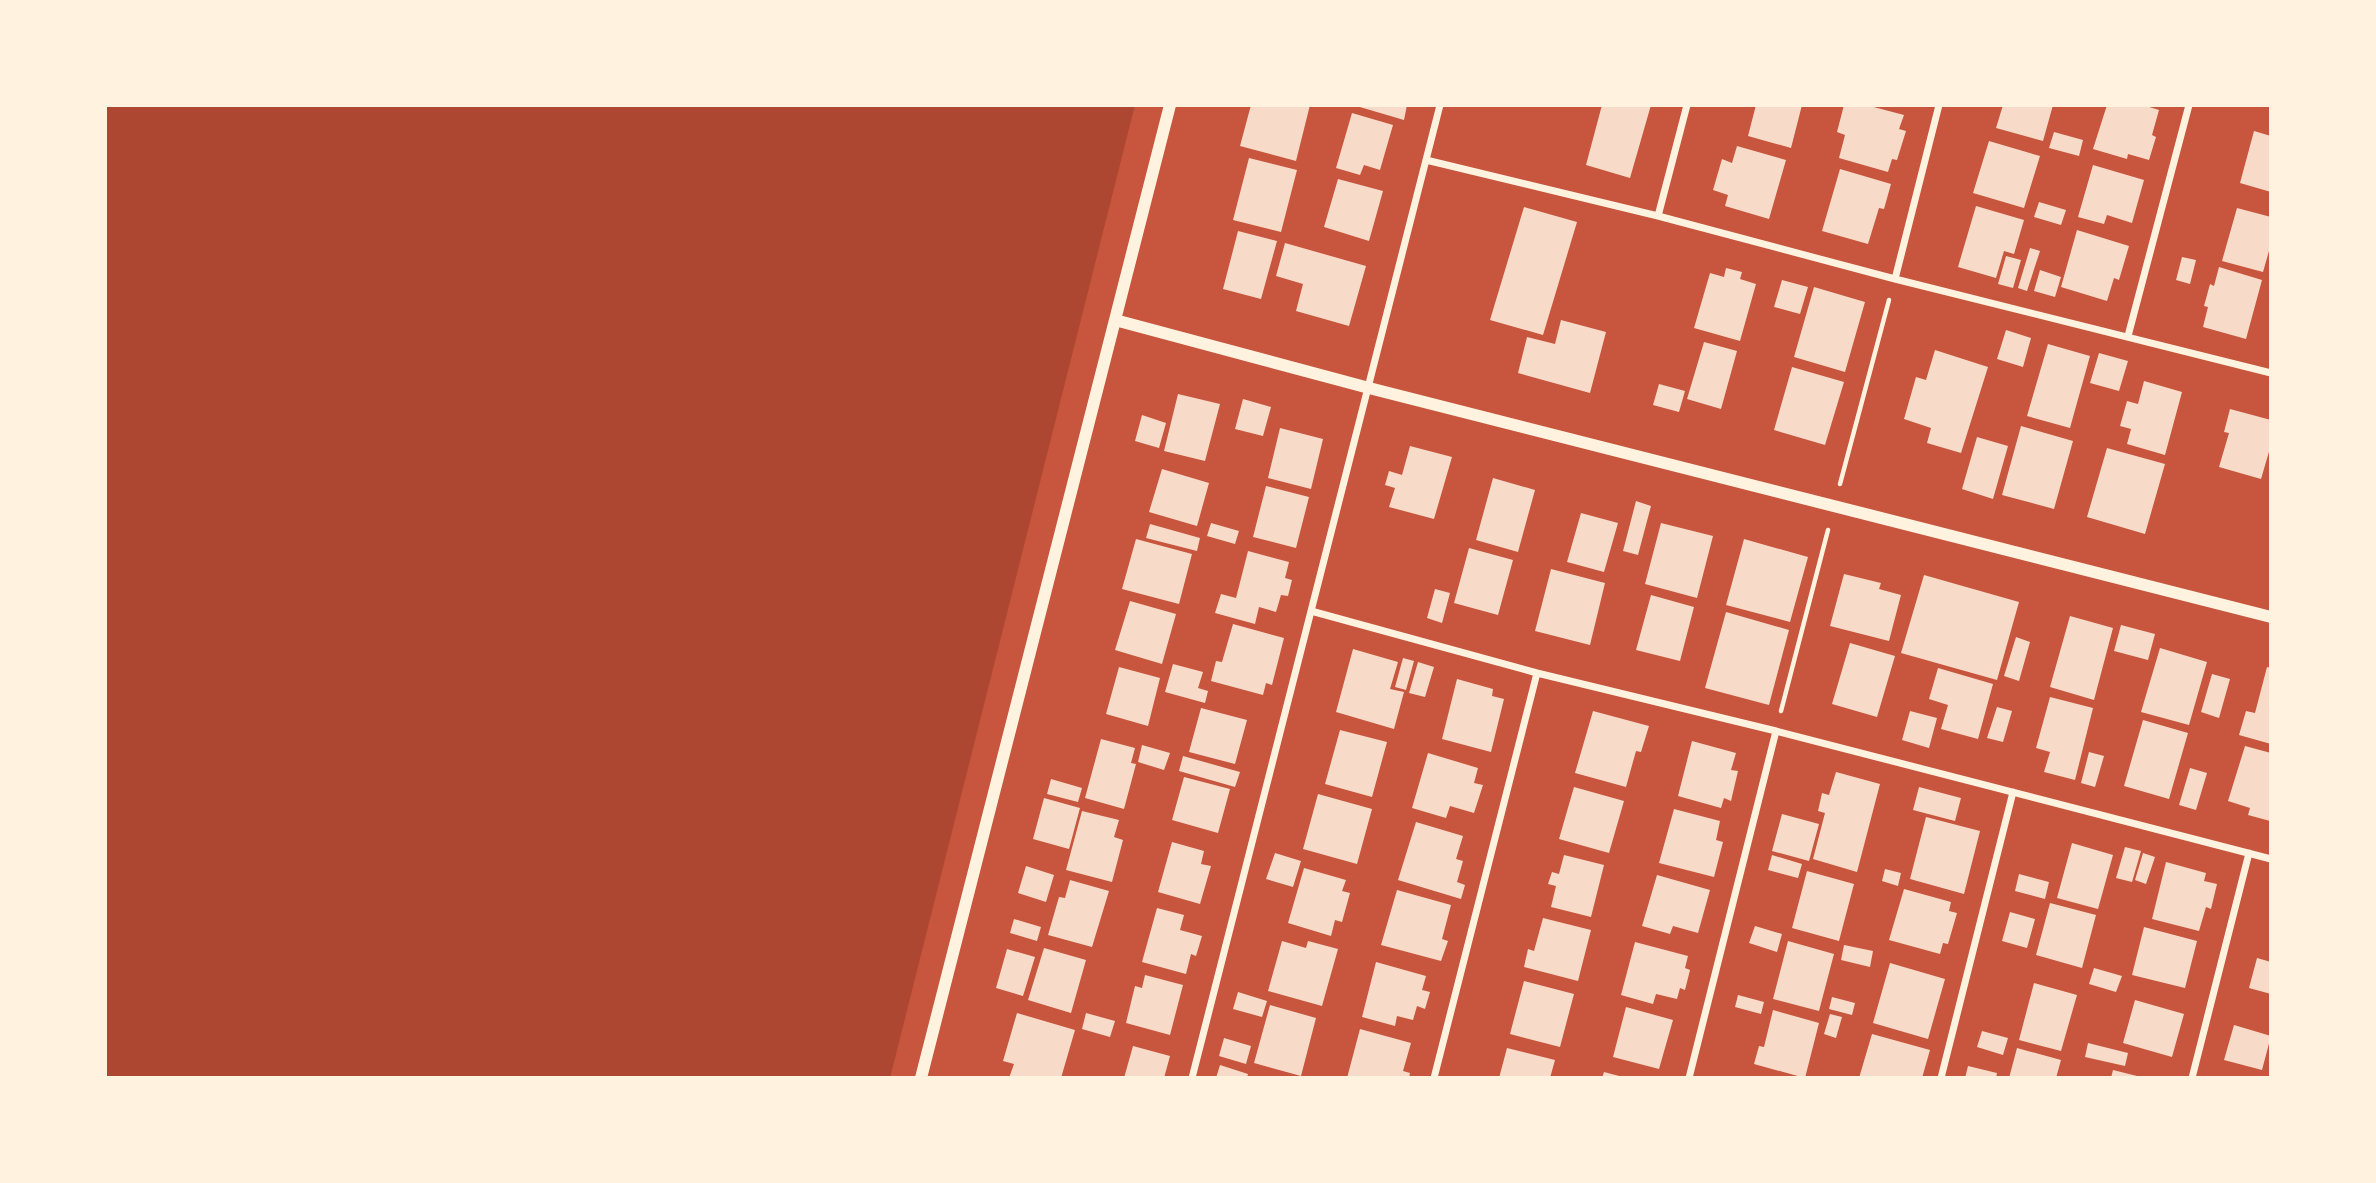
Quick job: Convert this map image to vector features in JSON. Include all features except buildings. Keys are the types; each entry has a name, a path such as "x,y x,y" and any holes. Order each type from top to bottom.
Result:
{"street":[{"path":"921,1078 1170,105"},
{"path":"1192,1078 1440,105"},
{"path":"1658,216 1687,105"},
{"path":"1895,279 1940,105"},
{"path":"2128,336 2189,105"},
{"path":"1426,160 1658,216 1895,279 2271,373"},
{"path":"1115,320 1369,388 2271,617"},
{"path":"1311,611 1537,673 2271,859"},
{"path":"1434,1078 1537,673"},
{"path":"1689,1078 1776,732"},
{"path":"1941,1078 2013,792"},
{"path":"2192,1078 2249,853"}],"shaded area":[{"path":"105,105 1135,105 890,1078 105,1078"}]}
